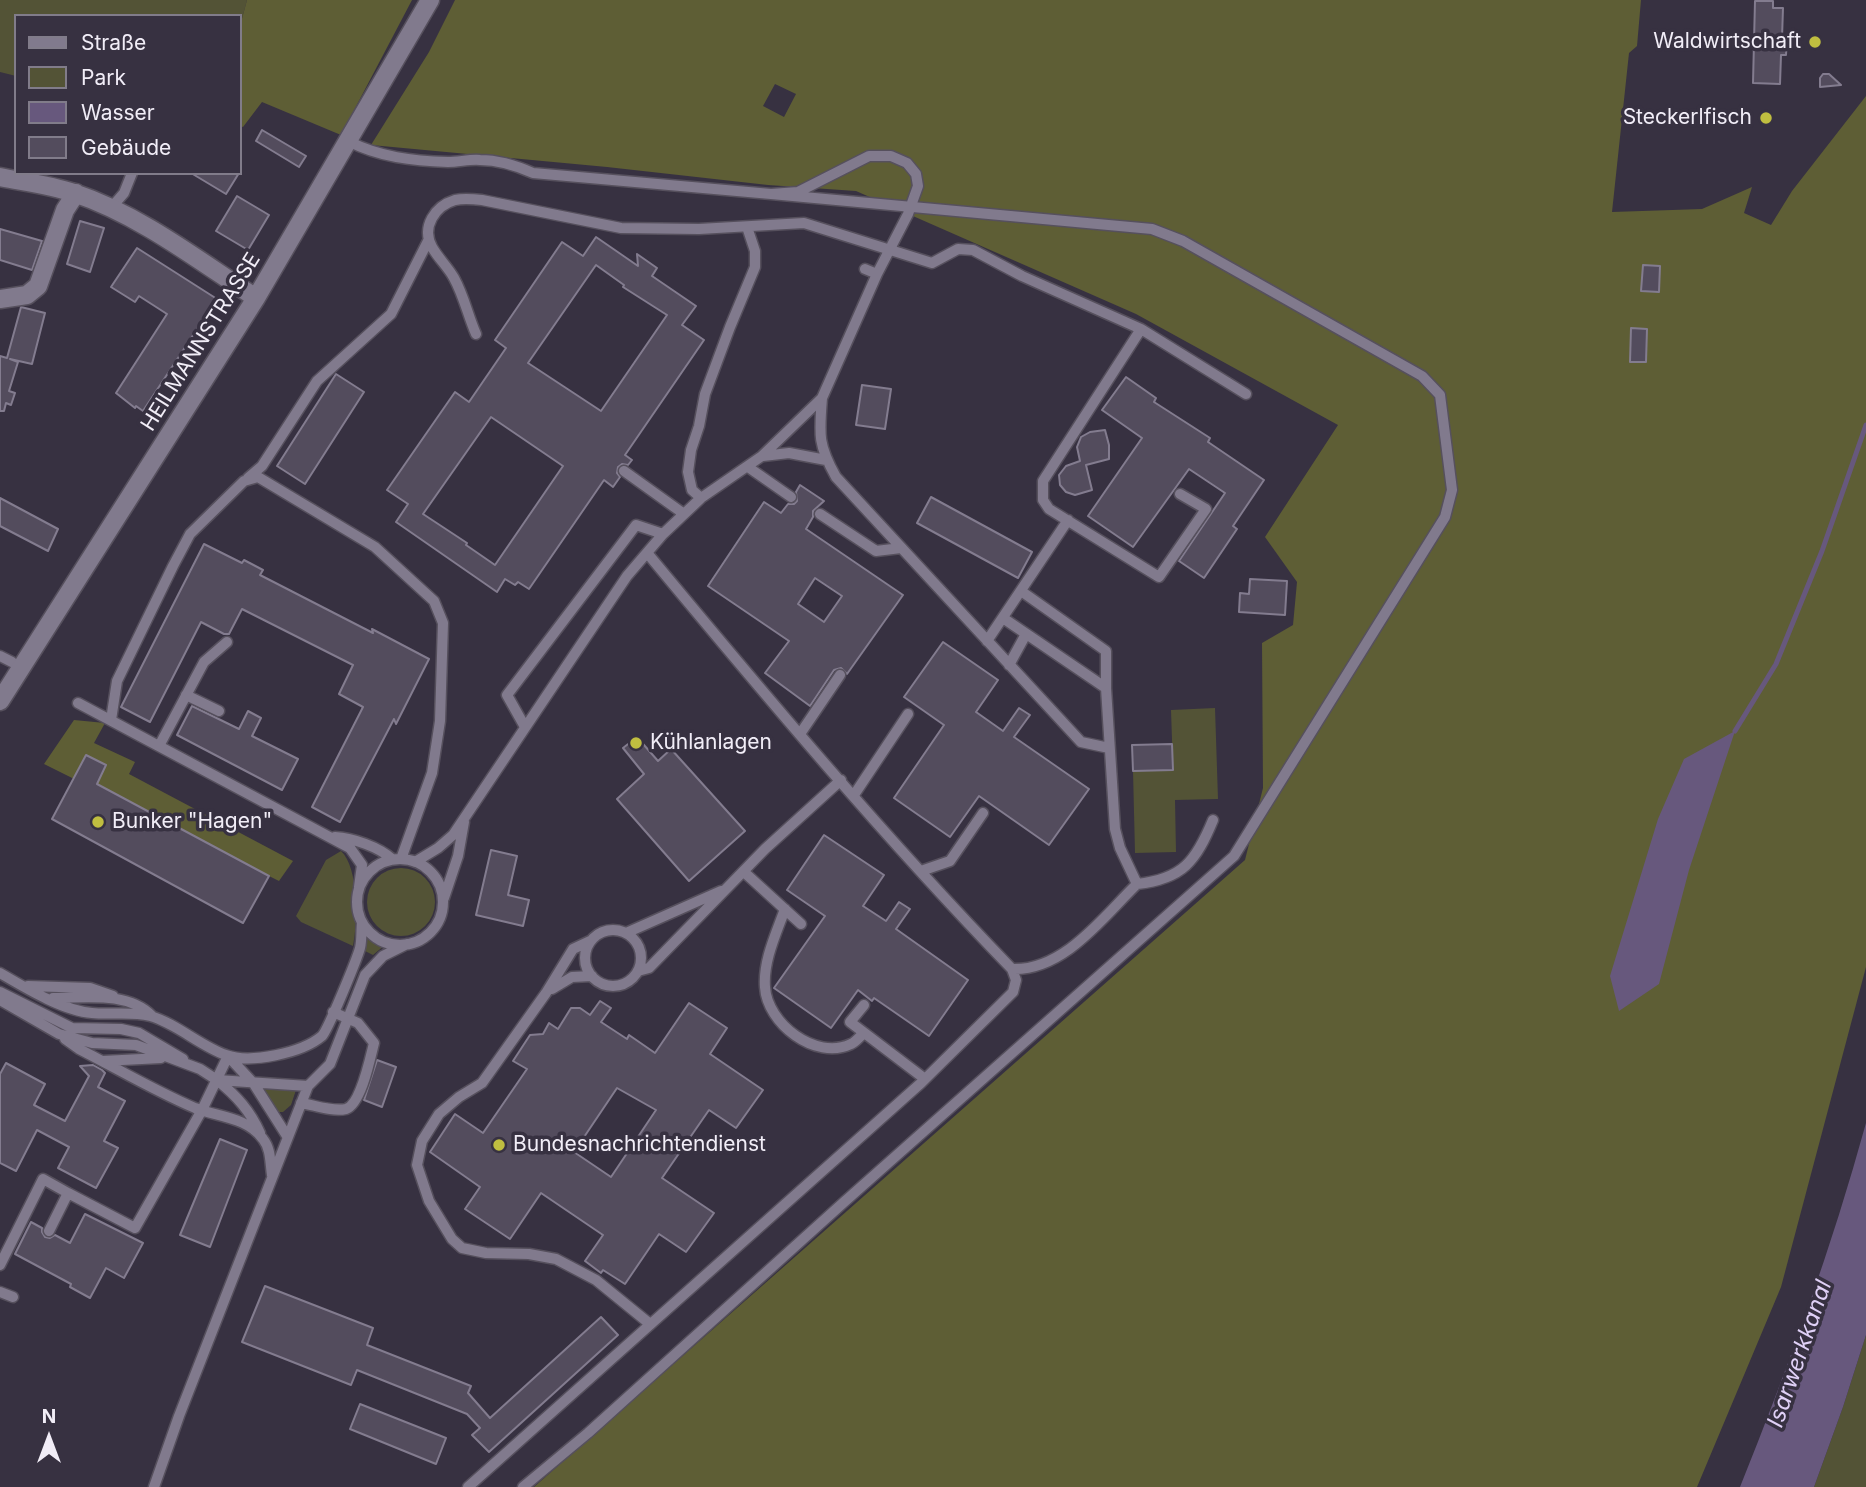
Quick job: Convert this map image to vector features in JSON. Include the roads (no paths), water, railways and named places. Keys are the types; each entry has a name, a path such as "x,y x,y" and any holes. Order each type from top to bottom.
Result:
{"street":[{"name":"HEILMANNSTRASSE","path":"0,701 256,298 430,0"},
{"path":"0,177 76,194 111,208 256,298"},
{"path":"0,299 27,295 38,286 65,210 76,194"}],"lane":[{"path":"348,141 370,152 420,160 509,163 533,173 1152,229 1183,240 1422,376 1440,395 1452,490 1445,517 1234,856 863,1184 588,1433 523,1487"},
{"path":"771,194 798,192 869,156 891,156 907,163 916,174 918,186 911,207 877,274 822,398 819,427 822,453 836,477 1081,742 1109,748"},
{"path":"111,208 124,194 131,175"},
{"path":"111,720 117,681 190,534 262,466 317,381 391,314 429,239 429,226 433,216 442,206 467,198 621,228 747,227 804,223 932,262 958,249 973,250 1022,276 1141,329 1246,394"},
{"path":"701,498 692,490 688,472 691,450 705,394 755,267 755,251 747,227"},
{"path":"429,239 454,276 477,334"},
{"path":"864,269 877,274"},
{"path":"1141,329 1044,481 1044,500 1049,509 1159,577 1206,509 1180,494"},
{"path":"415,862 453,835 627,576 663,534 701,498 762,456 822,398"},
{"path":"762,456 789,453 826,460"},
{"path":"748,467 791,497"},
{"path":"624,471 684,514"},
{"path":"244,481 258,477 375,547 434,601 443,623 440,721 432,773 396,859 372,869 359,887"},
{"path":"820,514 876,551 901,548"},
{"path":"987,641 1068,520"},
{"path":"525,727 508,695 636,525 663,534"},
{"path":"468,1487 925,1079 1013,992 1016,980 1012,969 800,734 648,554"},
{"path":"1021,591 1106,652 1115,829 1120,848 1137,884"},
{"path":"1003,618 1106,688"},
{"path":"1009,665 1026,634"},
{"path":"159,746 204,662 227,642"},
{"path":"0,656 12,662"},
{"path":"800,734 840,675"},
{"path":"186,695 219,711"},
{"path":"78,703 350,848 362,866 358,911 362,922 381,940 393,944 407,944"},
{"path":"854,795 908,714"},
{"path":"638,971 649,968 765,849 841,780"},
{"path":"921,871 950,861 983,813"},
{"path":"154,1487 308,1086 330,1064 365,975 383,956 417,941 435,927 458,856 465,816"},
{"path":"1012,969 1028,970 1054,959 1076,944 1137,884 1158,882 1179,873 1193,857 1213,820"},
{"path":"331,836 346,838 396,859 415,862 426,868 441,889 443,902"},
{"path":"744,872 801,924"},
{"path":"626,933 727,888"},
{"path":"785,909 764,972 765,991 770,1007 783,1026 804,1041 821,1047 851,1044 864,1033"},
{"path":"0,972 22,986 71,1009 90,1013 132,1013 152,1017 228,1056 250,1058 301,1049 324,1034 360,947 362,922"},
{"path":"590,941 585,955 588,970 597,981 612,986 627,982 638,971 640,949 626,933 611,930 603,932 573,948 546,993 482,1083 458,1097 439,1114 422,1141 416,1164 429,1200 452,1239 461,1248 556,1259 596,1280 650,1324"},
{"path":"546,993 572,977 592,976"},
{"path":"22,986 90,988 144,1008 152,1017"},
{"path":"0,992 72,1028 121,1029 139,1033 217,1080 251,1113 251,1125 269,1149 272,1177"},
{"path":"47,998 120,999"},
{"path":"0,1000 59,1034 79,1049 202,1110 251,1125 278,1124 294,1120"},
{"path":"864,1005 850,1022 925,1079"},
{"path":"301,1103 329,1109 346,1109 356,1101 374,1044 358,1023 333,1012"},
{"path":"59,1034 92,1044 136,1045 200,1069"},
{"path":"0,1265 44,1179 135,1228 202,1110 228,1056"},
{"path":"228,1056 254,1084 288,1136"},
{"path":"102,1061 166,1058"},
{"path":"217,1080 308,1086"},
{"path":"49,1231 68,1193"},
{"path":"0,1292 13,1297"}],"water":[{"path":"1735,731 1689,870 1659,984 1619,1011 1610,976 1658,819 1684,759"},
{"name":"Isarwerkkanal","path":"1866,1123 1866,1335 1843,1407 1814,1487 1740,1487 1808,1307"}],"waterway":[{"path":"1735,731 1776,664 1822,551 1866,425"}],"place":[{"name":"Waldwirtschaft","path":"1815,42"},
{"name":"Steckerlfisch","path":"1766,118"},
{"name":"Kühlanlagen","path":"636,743"},
{"name":"Bunker \"Hagen\"","path":"98,822"},
{"name":"Bundesnachrichtendienst","path":"499,1145"}]}
